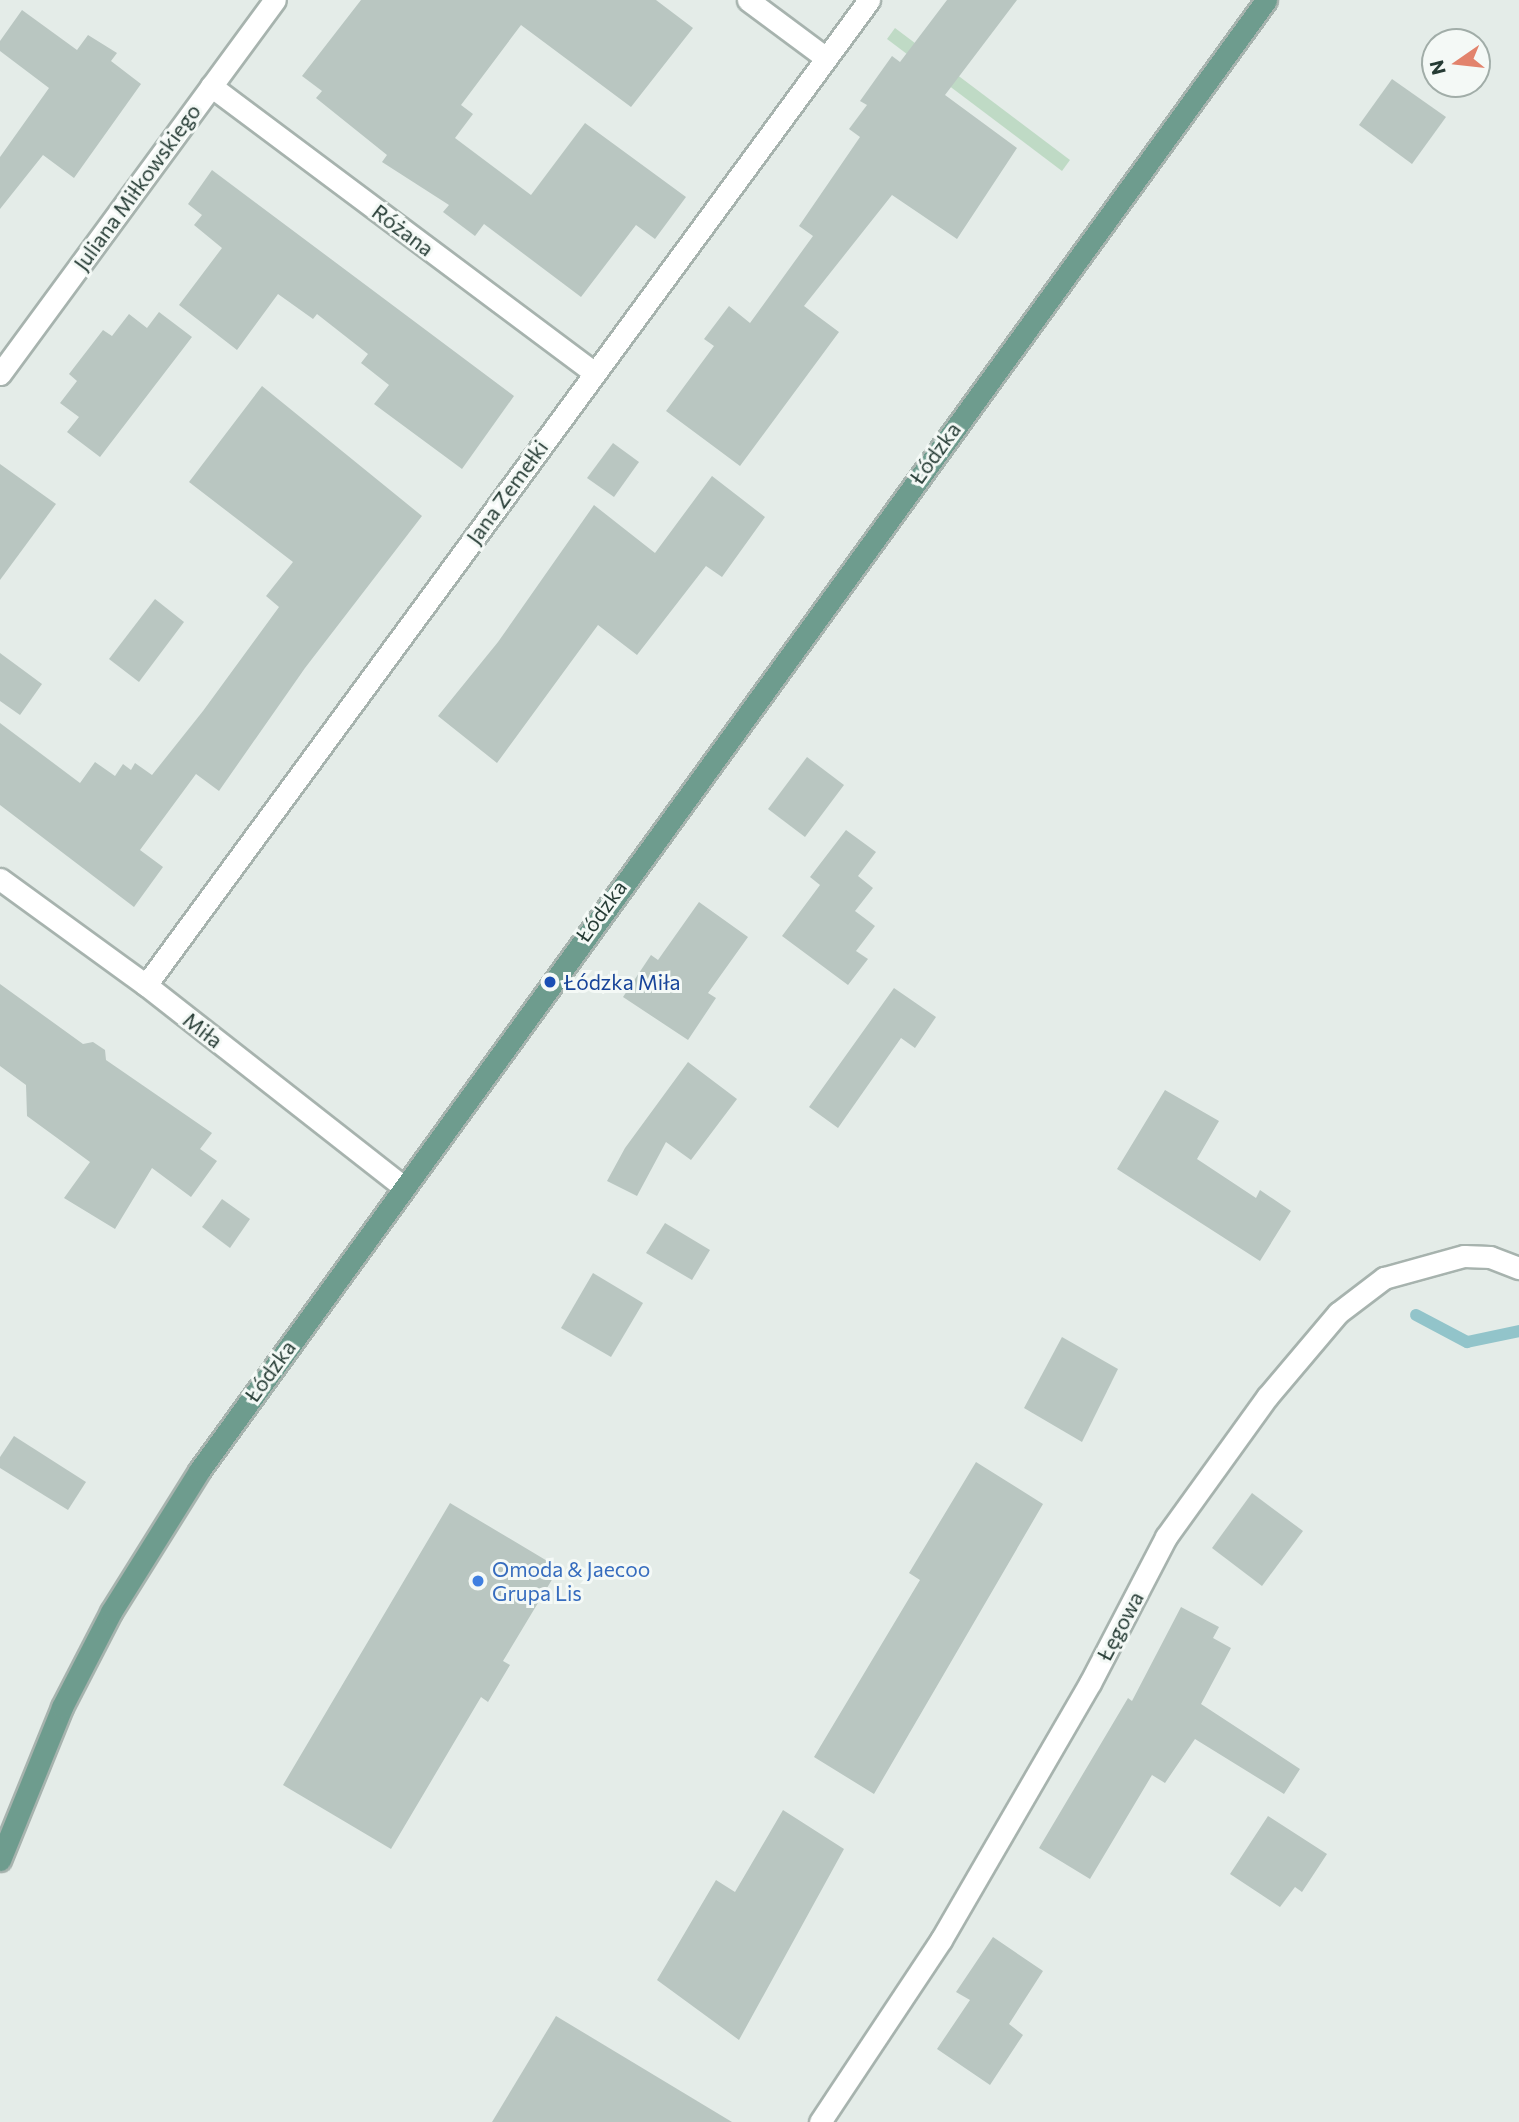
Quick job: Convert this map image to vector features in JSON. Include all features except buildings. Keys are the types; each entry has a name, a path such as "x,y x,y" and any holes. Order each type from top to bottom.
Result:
{"main road":[{"name":"Łódzka","path":"0,1860 62,1707 163,1523 402,1186 1266,0"}],"street":[{"name":"Juliana Miłkowskiego","path":"0,374 275,0"},
{"path":"748,0 826,58"},
{"name":"Jana Zemełki","path":"146,985 869,0"},
{"name":"Różana","path":"211,86 595,373"},
{"name":"Miła","path":"0,879 146,985 402,1186"},
{"name":"Łęgowa","path":"820,2122 941,1940 1090,1683 1166,1537 1267,1397 1338,1313 1384,1278 1464,1256 1490,1257 1519,1268"}],"green space":[{"path":"895,28 1070,160 1062,171 887,39"}],"waterway":[{"path":"1416,1315 1467,1342 1519,1331"}],"place":[{"name":"Łódzka Miła","path":"550,982"},
{"name":"Omoda & Jaecoo Grupa Lis","path":"478,1581"}]}
